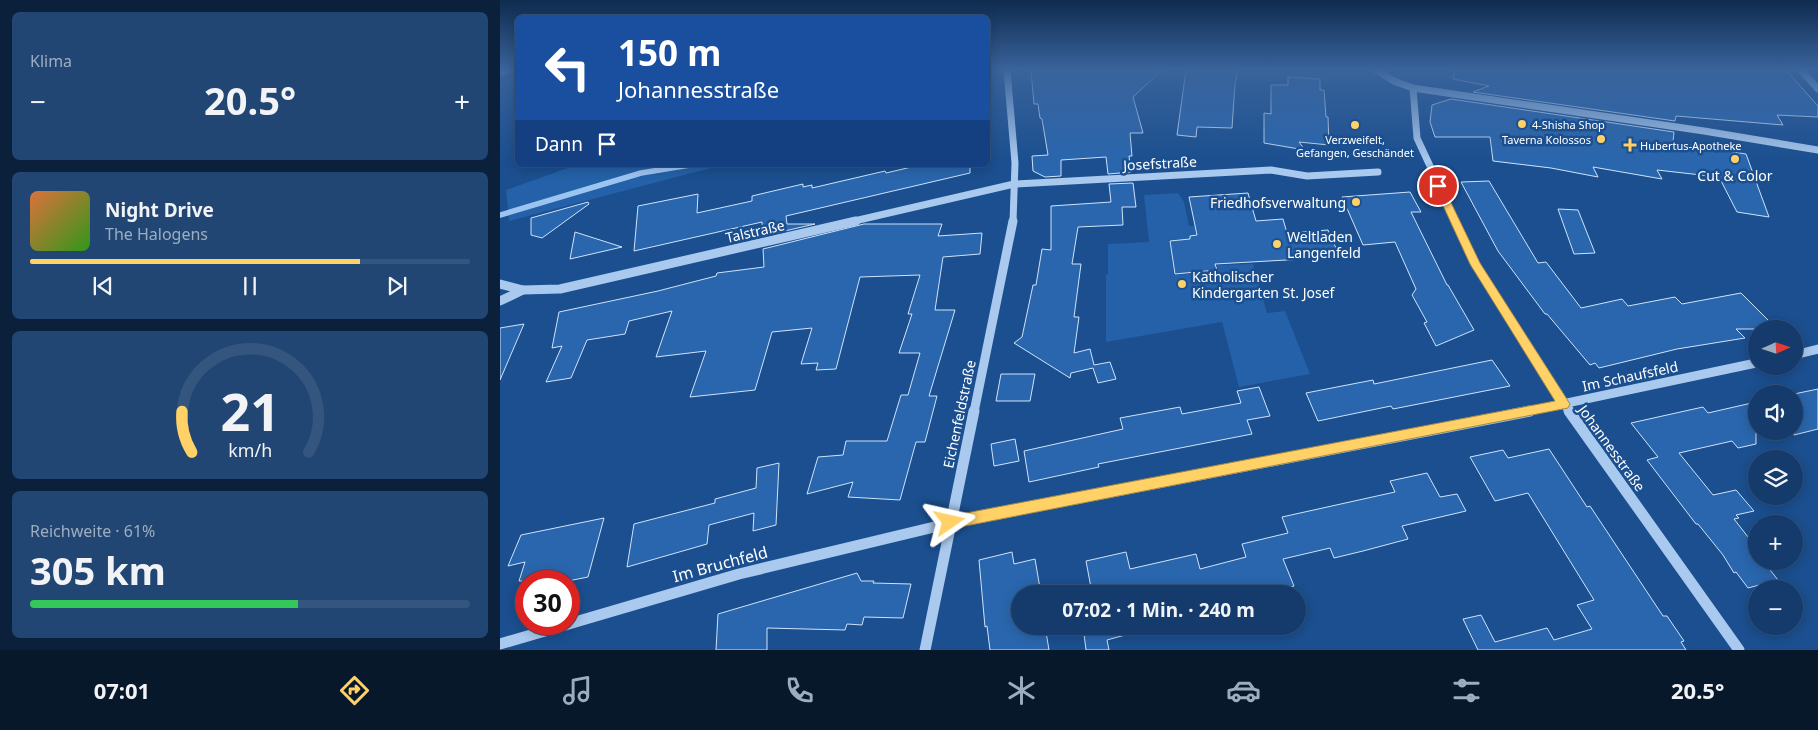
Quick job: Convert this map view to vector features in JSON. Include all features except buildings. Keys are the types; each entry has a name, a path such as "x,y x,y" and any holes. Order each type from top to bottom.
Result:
{"street":[{"name":"Eichenfeldstraße","path":"925,650 1014,217 1015,163 1010,100"},
{"name":"Johannesstraße","path":"1413,100 1417,138 1475,264 1564,404 1739,650"},
{"path":"1498,100 1704,130 1818,150"},
{"name":"Josefstraße","path":"1014,184 1271,170 1307,176 1378,172"},
{"name":"Talstraße","path":"500,284 523,290 560,289 1014,184"},
{"path":"500,301 523,290"},
{"path":"1803,353 1818,350"},
{"name":"Im Schaufsfeld","path":"950,522 1564,404 1748,365"},
{"name":"Im Bruchfeld","path":"500,644 739,574 950,522"}],"shaded area":[{"path":"570,167 714,167 509,221 506,190"},
{"name":"Katholischer Kindergarten St. Josef","path":"1178,193 1184,202 1189,226 1195,226 1196,234 1187,239 1169,240 1174,275 1218,272 1217,265 1253,264 1267,313 1285,311 1310,374 1239,387 1222,322 1106,342 1108,244 1149,242 1144,195"}],"waterway":[{"path":"500,215 641,173 678,167"}],"place":[{"name":"4-Shisha Shop","path":"1522,124"},
{"name":"Verzweifelt, Gefangen, Geschändet","path":"1355,125"},
{"name":"Taverna Kolossos","path":"1601,139"},
{"name":"Hubertus-Apotheke","path":"1630,145"},
{"name":"Cut & Color","path":"1735,159"},
{"name":"Friedhofsverwaltung","path":"1356,202"},
{"name":"Weltladen Langenfeld","path":"1277,244"},
{"name":"Katholischer Kindergarten St. Josef","path":"1182,284"}],"route":[{"path":"950,522 1564,404 1475,264 1438,186"}]}
